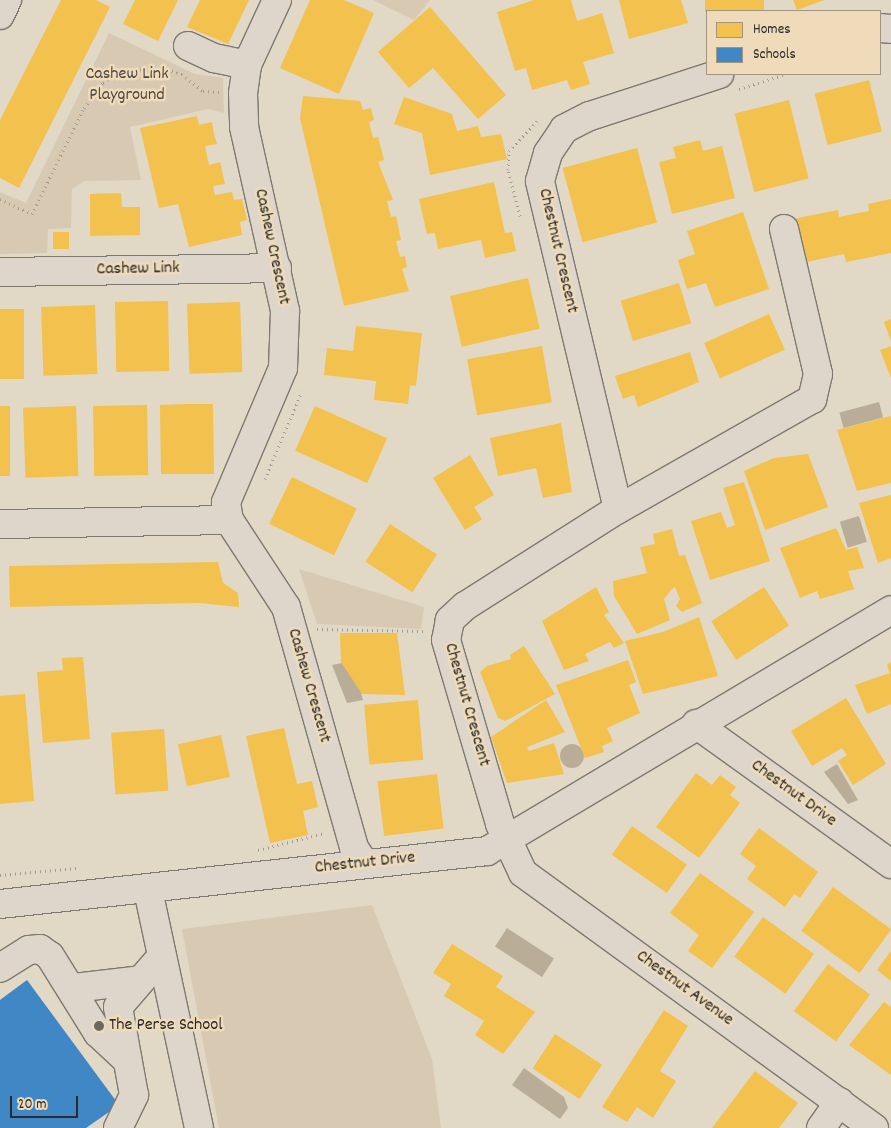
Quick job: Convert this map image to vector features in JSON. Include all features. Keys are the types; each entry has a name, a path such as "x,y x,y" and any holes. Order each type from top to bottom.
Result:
{"street":[{"path":"0,16 7,0"},
{"name":"Cashew Crescent","path":"277,0 247,65 244,127 277,268 285,311 283,368 226,502 229,520 286,607 354,848 364,863"},
{"path":"188,46 214,58 247,65"},
{"name":"Chestnut Crescent","path":"618,509 540,181 548,153 564,130 590,116 724,83"},
{"name":"Chestnut Crescent","path":"506,840 446,630 456,612 618,509 805,405 816,391 818,374 784,229"},
{"name":"Cashew Link","path":"0,272 277,268"},
{"path":"0,524 229,520"},
{"name":"Chestnut Drive","path":"0,904 148,890 364,863 487,851 696,724 891,610"},
{"name":"Chestnut Drive","path":"696,724 891,864"},
{"name":"Chestnut Avenue","path":"506,840 523,873 874,1128"},
{"path":"148,890 199,1128"},
{"path":"0,968 29,950 40,949 74,988 98,1032 126,1059"},
{"path":"118,1128 122,1112 134,1100 118,1007 162,956"},
{"path":"74,988 140,980"},
{"path":"821,1128 839,1102"}],"path":[{"path":"0,199 32,214 84,108 103,83 120,71 162,68 182,74 203,91 226,90 225,96"},
{"path":"724,83 779,75"},
{"path":"523,226 508,170 509,151 532,123 546,116"},
{"path":"259,488 303,386"},
{"path":"430,639 431,623"},
{"path":"308,628 429,632"},
{"path":"327,830 328,824"}],"green space":[{"path":"373,0 430,0 414,20"},
{"name":"Cashew Link Playground","path":"109,33 195,74 223,78 224,113 208,109 130,127 141,180 85,181 72,189 71,228 48,229 47,253 0,254 0,192 26,203"},
{"path":"299,569 424,607 421,629 317,624"},
{"path":"372,905 432,1059 441,1128 219,1128 182,929"}],"shaded area":[{"path":"879,402 883,417 844,428 839,413"},
{"path":"859,516 867,542 848,548 840,522"},
{"path":"352,661 363,700 347,703 332,665"},
{"path":"572,744 580,748 584,756 580,764 572,768 564,764 560,756 564,748"},
{"path":"837,764 858,800 848,804 824,772"},
{"path":"507,928 554,958 542,977 495,946"},
{"path":"524,1068 564,1097 568,1108 560,1119 512,1085"}],"building: Homes":[{"path":"61,0 96,0 110,7 19,188 0,178 0,120"},
{"path":"135,0 178,0 158,41 123,24"},
{"path":"200,0 249,0 228,44 187,27"},
{"path":"310,0 344,0 374,13 339,94 280,68"},
{"path":"534,0 571,0 577,21 602,13 614,53 583,62 590,84 571,90 567,80 532,90 526,68 515,71 497,12"},
{"path":"619,0 681,0 688,23 629,39"},
{"path":"705,0 764,0 764,10 706,10 705,12"},
{"path":"793,0 824,0 797,10"},
{"path":"430,7 506,95 478,119 433,68 409,88 378,52"},
{"path":"869,80 882,131 827,145 815,94"},
{"path":"303,96 360,101 363,110 371,108 374,120 369,122 373,138 378,137 384,160 378,162 393,200 387,201 391,217 396,216 401,240 396,241 400,257 405,256 407,267 402,269 409,291 344,306 300,118"},
{"path":"404,97 452,114 457,131 478,126 481,137 501,134 507,159 430,175 422,133 394,124"},
{"path":"789,100 809,179 754,192 735,114"},
{"path":"197,116 199,125 212,122 217,144 205,146 209,165 220,162 225,184 213,186 215,195 232,192 234,200 242,199 247,220 240,222 242,235 189,247 178,204 159,208 140,128"},
{"path":"700,140 703,151 722,146 735,198 672,214 659,162 676,158 673,147"},
{"path":"637,148 657,222 583,242 563,168"},
{"path":"494,182 505,233 512,232 516,251 485,258 481,240 438,249 435,233 427,234 419,199"},
{"path":"121,193 122,207 140,207 140,235 90,236 90,194"},
{"path":"891,199 891,253 846,262 844,254 802,263 793,219 838,210 839,217 869,211 868,204"},
{"path":"743,212 769,289 715,307 706,283 687,289 678,260 695,254 687,231"},
{"path":"53,232 69,232 69,249 53,249"},
{"path":"528,278 540,329 462,347 450,296"},
{"path":"679,283 691,323 633,341 621,301"},
{"path":"168,301 169,371 116,372 115,302"},
{"path":"240,302 242,372 189,374 187,304"},
{"path":"95,305 97,374 43,376 41,307"},
{"path":"0,309 24,309 24,379 0,379"},
{"path":"769,314 785,350 720,379 704,343"},
{"path":"891,319 891,341 884,322"},
{"path":"356,326 422,333 416,386 410,385 408,404 374,400 376,381 324,375 327,348 353,351"},
{"path":"542,346 552,402 477,415 467,359"},
{"path":"891,346 891,378 880,350"},
{"path":"690,352 699,382 638,407 634,395 623,399 615,376"},
{"path":"213,404 214,474 161,474 160,405"},
{"path":"147,405 148,475 94,476 93,406"},
{"path":"0,406 10,406 10,476 0,476"},
{"path":"76,406 78,476 25,478 23,408"},
{"path":"315,406 387,438 367,483 295,451"},
{"path":"891,416 891,483 857,491 837,430"},
{"path":"561,423 572,492 543,498 536,468 498,476 490,438"},
{"path":"808,454 828,507 765,530 744,471 774,458"},
{"path":"470,455 494,495 474,507 482,519 465,530 433,478"},
{"path":"292,477 357,509 334,555 269,524"},
{"path":"744,482 770,561 710,580 691,521 721,512 727,528 735,525 723,488"},
{"path":"891,495 891,558 878,563 859,503"},
{"path":"390,524 437,554 412,592 365,562"},
{"path":"836,528 846,550 857,547 864,568 848,571 854,589 820,599 817,591 800,598 780,548"},
{"path":"672,529 679,556 685,555 702,603 682,612 676,606 680,599 675,587 664,599 670,620 637,634 614,596 613,581 647,573 640,547 655,544 653,534"},
{"path":"218,562 223,583 238,593 239,607 199,603 10,607 9,566"},
{"path":"596,587 609,612 604,615 624,643 614,648 610,642 585,654 589,661 564,670 542,621"},
{"path":"764,587 789,626 736,660 711,621"},
{"path":"699,617 718,676 643,694 625,641 663,632"},
{"path":"340,633 397,633 405,695 362,694 341,662"},
{"path":"524,646 555,694 505,721 498,718 480,672 487,666 511,659 510,655"},
{"path":"83,657 90,739 43,743 37,672 63,670 62,658"},
{"path":"628,660 636,682 629,685 640,713 607,728 613,741 602,746 604,752 585,758 556,685"},
{"path":"891,662 891,704 867,714 855,685 890,673 887,665"},
{"path":"25,694 34,801 0,804 0,696"},
{"path":"846,698 886,764 853,785 838,761 847,755 842,748 812,766 791,731"},
{"path":"418,700 423,760 369,764 364,705"},
{"path":"546,700 565,732 527,747 529,751 554,743 564,774 507,783 491,737"},
{"path":"284,728 297,784 312,781 318,807 303,811 308,835 270,843 246,736"},
{"path":"164,729 168,791 115,795 111,733"},
{"path":"221,735 230,777 187,786 178,744"},
{"path":"696,773 712,785 720,775 736,787 730,795 740,803 699,858 656,827"},
{"path":"437,774 444,829 384,836 377,781"},
{"path":"632,826 687,864 667,893 612,855"},
{"path":"759,828 818,872 800,898 794,894 785,907 747,879 756,866 740,854"},
{"path":"700,873 754,912 712,968 688,951 699,935 670,913"},
{"path":"833,887 891,929 860,973 801,931"},
{"path":"763,917 814,954 785,994 734,957"},
{"path":"452,944 503,976 496,987 535,1012 503,1054 475,1035 484,1021 444,996 451,984 433,973"},
{"path":"891,951 891,981 877,970"},
{"path":"828,964 870,995 836,1041 794,1011"},
{"path":"884,1002 891,1007 891,1075 849,1045"},
{"path":"664,1010 688,1026 660,1071 676,1081 653,1118 637,1107 627,1122 602,1107"},
{"path":"555,1034 602,1064 580,1099 533,1068"},
{"path":"755,1071 798,1103 779,1128 712,1128"}],"building: Schools":[{"path":"27,980 119,1105 86,1128 0,1128 0,1000"}],"place":[{"name":"The Perse School","path":"99,1026"}]}
